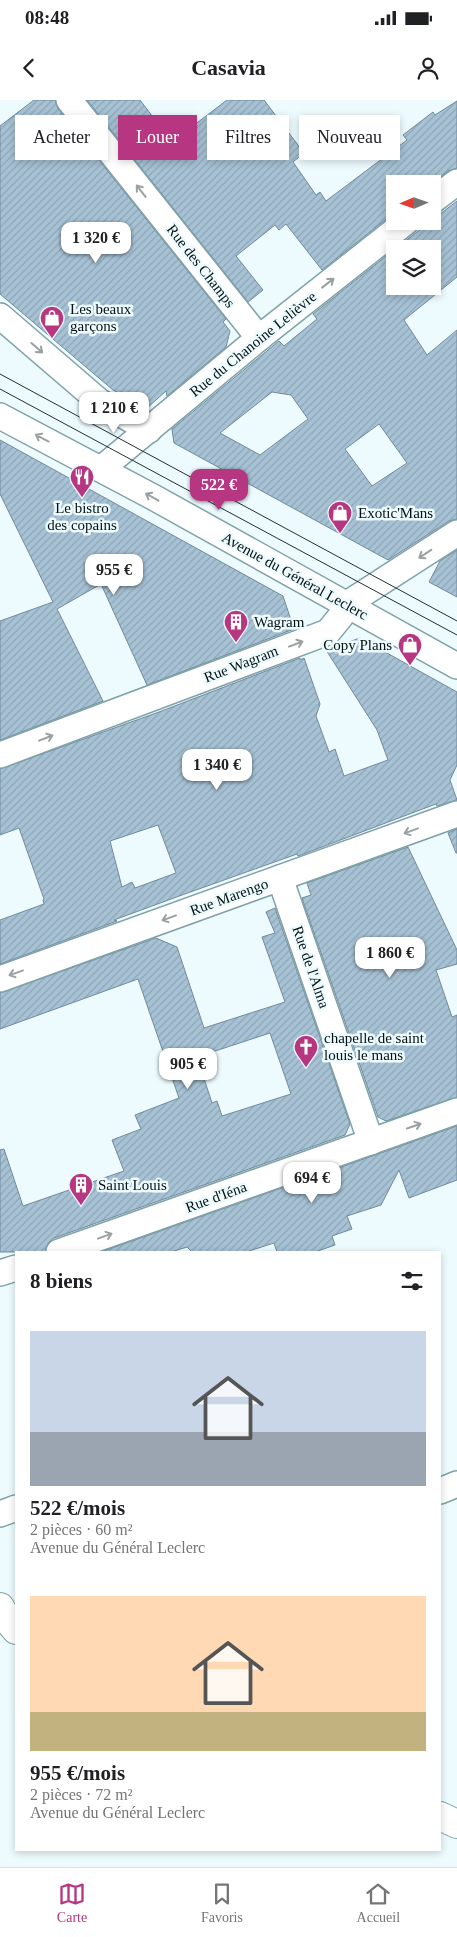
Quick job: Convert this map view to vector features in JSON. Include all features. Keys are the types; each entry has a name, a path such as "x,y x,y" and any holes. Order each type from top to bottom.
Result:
{"street":[{"name":"Rue des Champs","path":"69,100 259,338"},
{"path":"441,194 457,182"},
{"name":"Rue du Chanoine Lelièvre","path":"101,469 259,338 396,230"},
{"path":"0,316 100,402 149,430"},
{"name":"Avenue du Général Leclerc","path":"0,416 101,469 457,666"},
{"name":"Rue Wagram","path":"0,755 328,632 341,616 347,604 457,533"},
{"name":"Rue Marengo","path":"0,979 457,814"},
{"name":"Rue de l'Alma","path":"280,878 371,1142"},
{"name":"Rue d'Iéna","path":"62,1251 457,1111"},
{"path":"0,1274 15,1268"},
{"path":"441,1491 457,1484"},
{"path":"0,1514 15,1508"}],"building":[{"path":"34,100 55,100 63,115 15,115 15,160 99,160 226,319 223,322 230,331 226,347 167,396 166,391 147,408 113,390 0,294 0,126"},
{"path":"87,100 140,100 151,115 118,115 118,139 108,126 108,115 99,115"},
{"path":"227,100 264,100 275,115 207,115"},
{"path":"457,101 457,168 448,171 441,176 386,175 386,219 322,270 286,224 279,230 275,225 236,256 263,290 248,302 135,160 197,160 197,123 207,115 207,160 289,160 289,133 299,146 299,157 293,162 316,195 320,192 326,201 380,160 400,160 400,145 407,140 403,135 433,112 435,115"},
{"path":"457,201 457,277 441,290 441,240 407,240 420,230 441,230 441,213"},
{"path":"386,256 386,295 435,295 404,320 427,355 457,330 457,519 449,521 388,560 174,443 172,429 279,341 284,346 317,319 313,314","holes":["272,392 291,395 308,419 260,455 220,433","379,424 407,463 372,486 345,449"]},
{"path":"0,440 283,596 294,629 147,685 101,584 57,609 103,701 0,740 0,621 53,602 0,494"},
{"path":"457,550 457,597 429,582 440,561"},
{"path":"360,638 457,692 457,765 450,780 457,800 437,806 436,804 298,856 297,854 182,895 0,964 0,920 44,904 44,899 19,828 0,835 0,769 159,712 300,658 300,660 304,658 320,704 316,716 329,752 335,749 344,776 388,760 377,730 326,650","holes":["158,825 176,873 135,888 132,882 122,887 110,841"]},
{"path":"457,829 457,853 456,853 448,833"},
{"path":"408,847 457,950 457,964 436,970 452,1017 457,1015 457,1097 386,1121 378,1117 302,898 311,895 307,883"},
{"path":"275,908 350,1124 345,1135 54,1238 48,1243 45,1251 0,1252 0,1150 4,1149 23,1206 124,1171 112,1140 141,1129 135,1115 179,1098 138,979 0,1029 0,993 156,938 177,947 204,1028 285,1002 262,937 275,933 266,912","holes":["270,1033 291,1094 222,1116 217,1101 212,1103 197,1057"]},
{"path":"457,1126 457,1180 409,1198 399,1170 381,1205 347,1216 352,1229 332,1236 335,1245 318,1251 277,1251 274,1243 249,1251 191,1251 187,1247 174,1251 104,1251"}],"tram line":[{"path":"0,374 457,621"},
{"path":"0,389 457,635"}],"place":[{"name":"Les beaux garçons","path":"52,339"},
{"name":"Le bistro des copains","path":"82,498"},
{"name":"Exotic'Mans","path":"340,534"},
{"name":"Wagram","path":"236,643"},
{"name":"Copy Plans","path":"410,666"},
{"name":"chapelle de saint louis le mans","path":"306,1068"},
{"name":"Saint Louis","path":"81,1206"}]}
